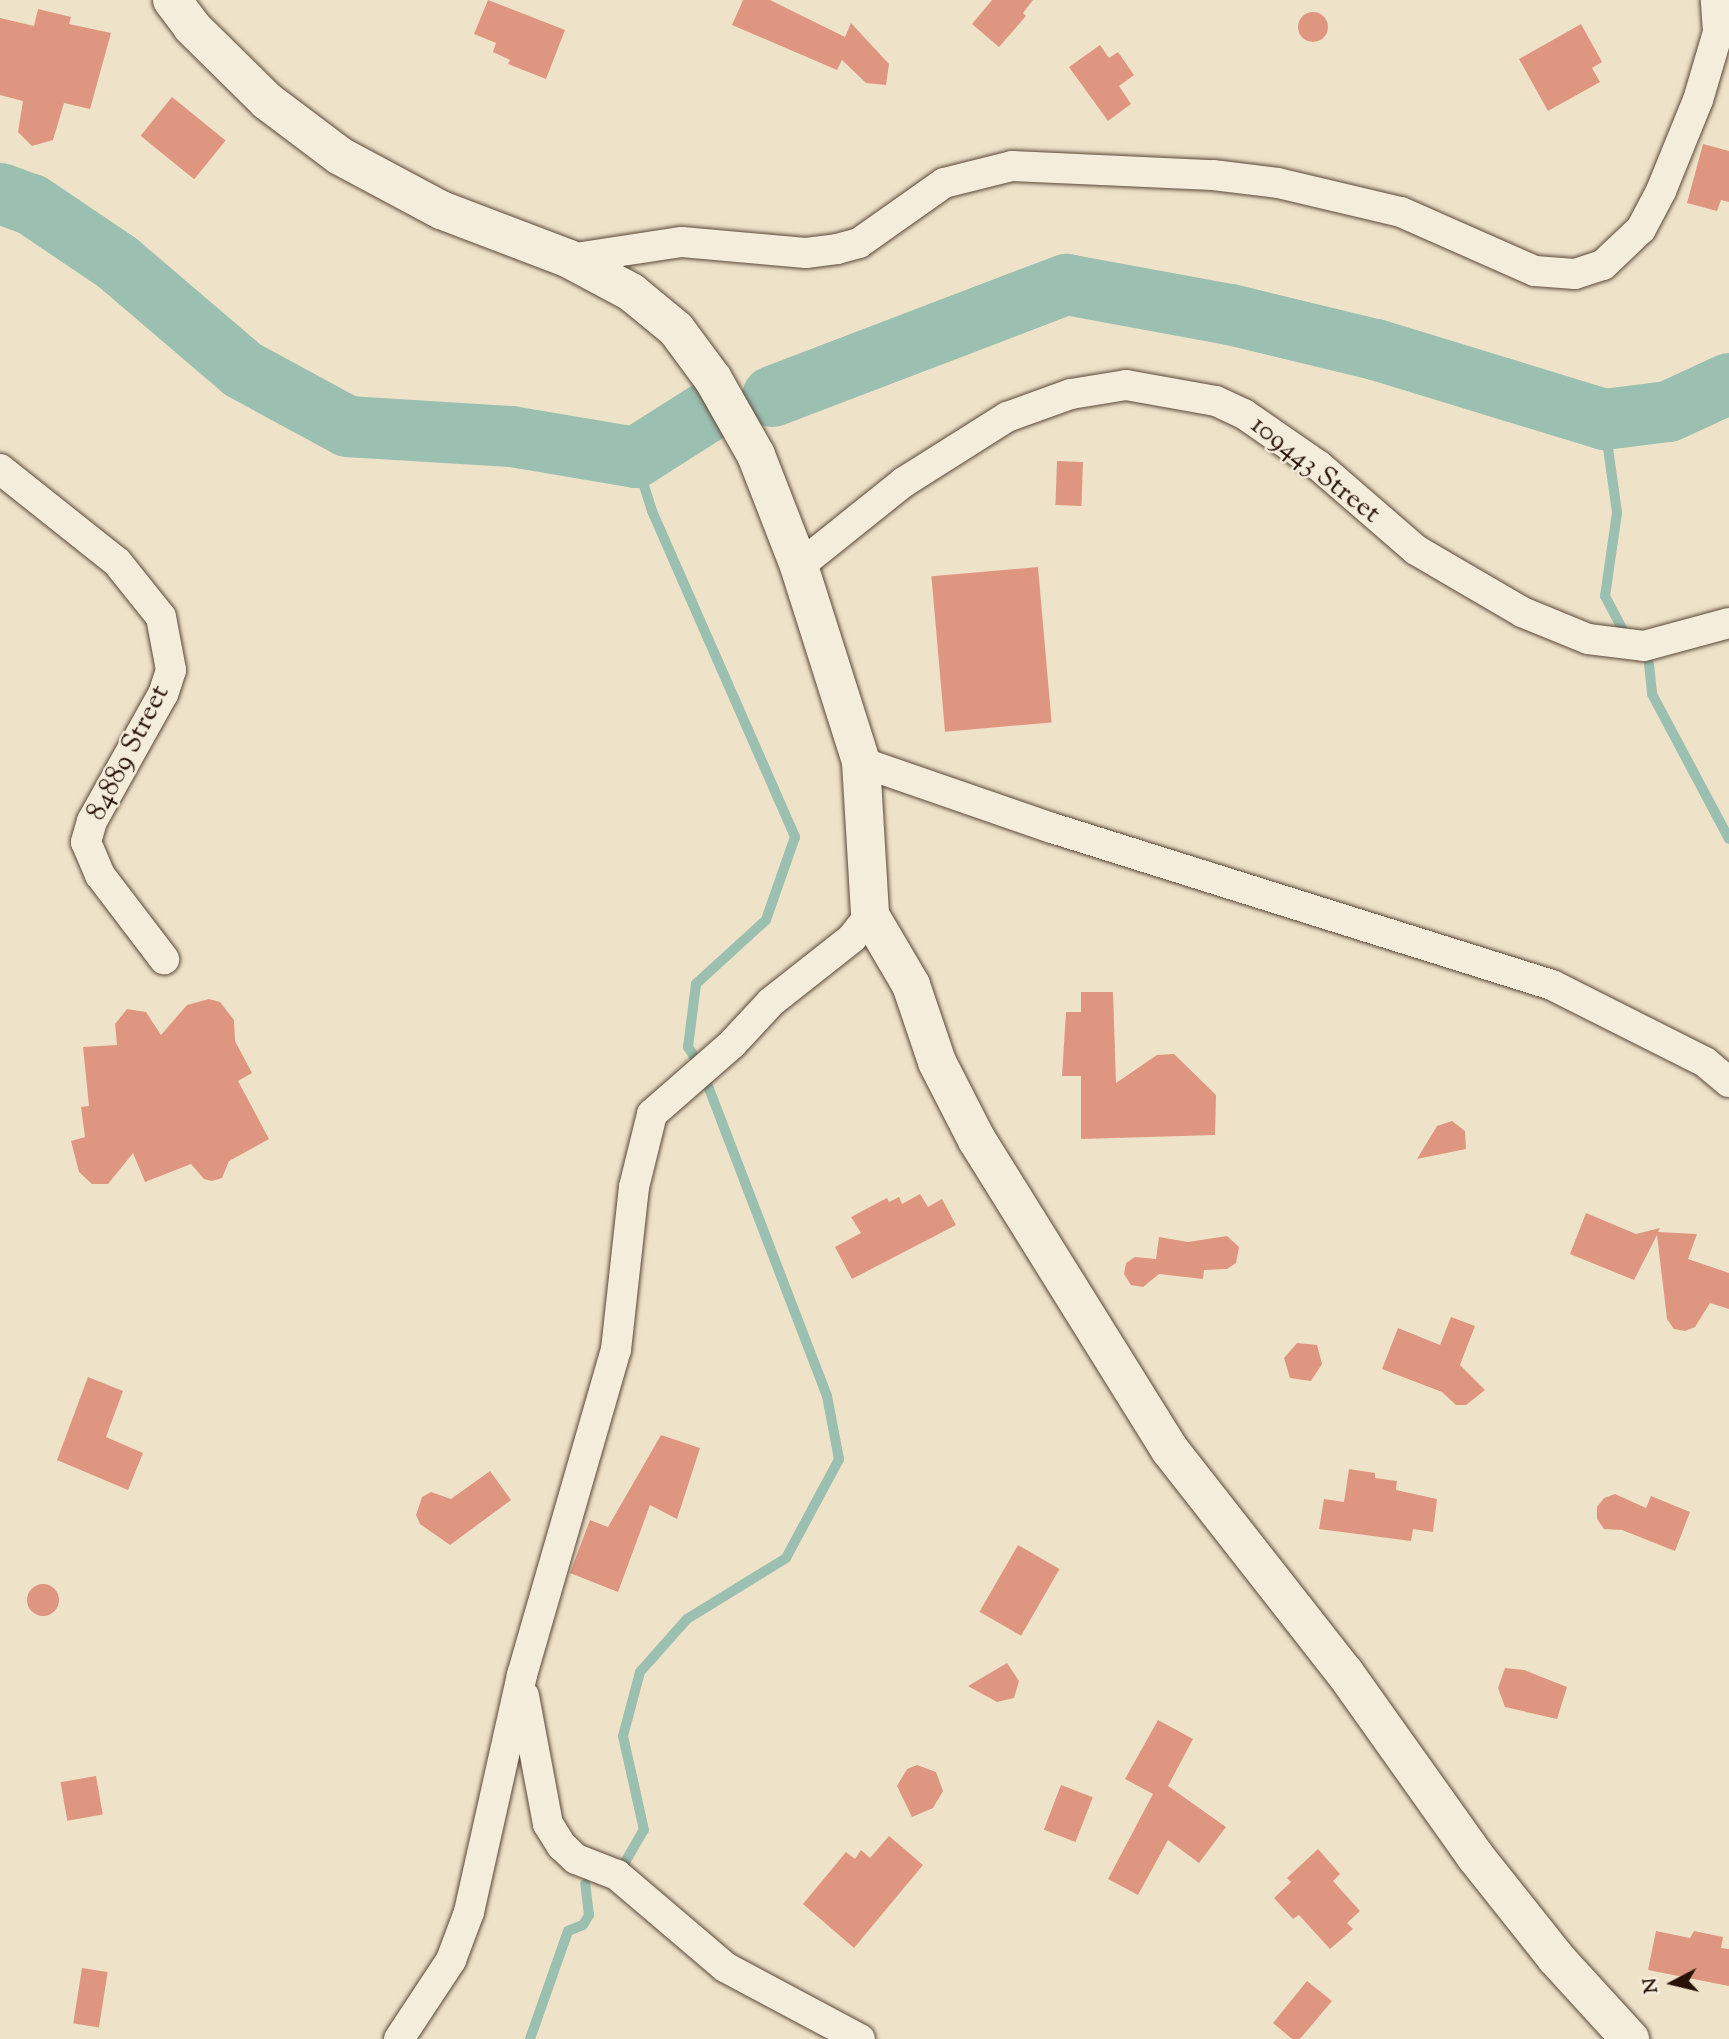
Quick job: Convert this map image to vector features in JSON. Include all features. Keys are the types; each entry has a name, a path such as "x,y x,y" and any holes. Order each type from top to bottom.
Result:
{"street":[{"path":"172,0 192,27 267,101 340,156 440,210 569,259 631,292 676,329 713,379 756,455 799,566 861,762 870,915 911,985 937,1062 977,1140 1170,1450 1345,1673 1475,1856 1556,1958 1630,2039"},
{"path":"569,259 682,242 806,253 837,249 859,243 944,183 979,171 1012,166 1213,175 1291,185 1401,212 1535,271 1575,274 1604,265 1642,229 1661,191 1698,100 1718,32 1716,0"},
{"name":"109443 Street","path":"799,566 904,482 1007,417 1071,394 1126,385 1216,401 1244,414 1319,466 1416,550 1522,612 1588,639 1644,646 1729,623"},
{"name":"84889 Street","path":"0,469 117,562 161,617 171,670 163,694 92,821 86,842 100,875 164,959"},
{"path":"861,762 1052,828 1552,985 1705,1062 1729,1082"},
{"path":"399,2039 451,1960 469,1912 522,1675 615,1350 634,1188 652,1114 732,1044 771,1002 852,937 870,915"},
{"path":"522,1675 548,1824 562,1846 576,1859 617,1875 725,1967 860,2039"}],"building":[{"path":"488,0 565,30 546,79 508,64 510,60 493,52 496,43 474,34"},
{"path":"743,0 770,0 845,37 851,23 889,64 886,85 866,83 842,60 837,70 732,25"},
{"path":"992,0 1033,0 1023,13 1026,16 999,47 972,24"},
{"path":"38,9 71,17 69,24 111,33 90,109 64,103 53,140 32,146 18,132 23,101 0,95 0,18 34,26"},
{"path":"1313,12 1324,16 1328,27 1324,38 1313,42 1302,38 1298,27 1302,16"},
{"path":"1581,24 1602,62 1592,68 1600,82 1548,111 1519,59"},
{"path":"1100,45 1109,58 1118,52 1134,75 1119,86 1131,104 1108,121 1069,67"},
{"path":"172,97 226,140 194,179 141,136"},
{"path":"1703,144 1729,151 1729,202 1721,200 1717,211 1687,203"},
{"path":"1057,461 1083,462 1081,506 1055,505"},
{"path":"1038,567 1052,722 945,732 931,576"},
{"path":"1081,992 1113,992 1116,1083 1157,1055 1174,1054 1216,1095 1215,1135 1081,1139 1081,1076 1062,1076 1066,1012 1081,1012"},
{"path":"209,999 220,1002 234,1020 235,1041 252,1073 238,1081 269,1139 229,1161 222,1178 212,1181 204,1179 191,1164 145,1182 133,1153 108,1184 92,1184 79,1172 71,1141 85,1137 81,1107 89,1106 83,1047 117,1045 115,1024 127,1009 146,1012 161,1035 187,1005"},
{"path":"1452,1121 1465,1131 1466,1149 1417,1159 1437,1126"},
{"path":"920,1194 928,1207 942,1199 956,1225 852,1279 835,1247 861,1233 851,1217 887,1198 889,1202 899,1197 902,1204"},
{"path":"1586,1213 1636,1234 1660,1228 1658,1232 1697,1234 1688,1259 1729,1273 1729,1309 1710,1303 1695,1327 1685,1331 1674,1329 1667,1319 1657,1235 1634,1280 1570,1254"},
{"path":"1227,1236 1239,1247 1236,1263 1227,1269 1204,1270 1203,1279 1159,1274 1143,1287 1131,1285 1124,1274 1126,1263 1135,1257 1156,1259 1159,1237 1188,1242"},
{"path":"1451,1317 1475,1326 1460,1365 1485,1390 1466,1405 1456,1405 1442,1392 1382,1369 1398,1328 1440,1345"},
{"path":"1297,1343 1317,1345 1322,1364 1311,1381 1290,1378 1284,1358"},
{"path":"88,1377 123,1391 106,1437 143,1453 128,1490 57,1460"},
{"path":"661,1435 700,1448 677,1519 650,1505 618,1592 570,1573 590,1520 608,1527"},
{"path":"1349,1469 1375,1473 1375,1478 1397,1481 1396,1490 1437,1499 1433,1532 1413,1529 1411,1541 1319,1529 1324,1499 1344,1502"},
{"path":"490,1471 511,1500 450,1545 420,1524 416,1515 422,1497 431,1492 451,1499"},
{"path":"1615,1494 1646,1508 1651,1496 1690,1512 1675,1551 1622,1530 1604,1529 1597,1519 1597,1507 1604,1498"},
{"path":"1018,1545 1060,1569 1021,1636 980,1612"},
{"path":"43,1584 54,1589 59,1600 54,1611 43,1616 32,1611 27,1600 32,1589"},
{"path":"1007,1663 1019,1681 1014,1698 997,1702 968,1686"},
{"path":"1505,1668 1524,1670 1567,1687 1557,1719 1505,1707 1498,1688"},
{"path":"1158,1720 1193,1739 1168,1786 1226,1827 1199,1863 1168,1840 1138,1895 1108,1879 1153,1794 1125,1779"},
{"path":"917,1765 936,1772 943,1791 933,1808 912,1817 897,1786 907,1769"},
{"path":"96,1776 103,1814 67,1821 61,1782"},
{"path":"1061,1785 1093,1797 1076,1842 1044,1830"},
{"path":"889,1836 923,1865 854,1948 803,1904 846,1852 855,1859 861,1850 870,1858"},
{"path":"1318,1849 1340,1874 1333,1881 1360,1911 1347,1923 1353,1929 1330,1949 1299,1915 1293,1919 1274,1898 1291,1882 1287,1878"},
{"path":"1656,1931 1690,1938 1694,1931 1723,1937 1721,1948 1729,1949 1729,1986 1648,1970"},
{"path":"82,1968 108,1972 99,2027 73,2023"},
{"path":"1307,1981 1332,2001 1300,2039 1292,2039 1273,2023"}],"waterway":[{"path":"0,193 31,204 118,263 242,369 347,426 511,436 635,457 706,412"},
{"path":"772,396 1066,284 1230,314 1375,349 1604,419 1668,411 1729,383"},
{"path":"1604,419 1617,513 1605,596 1625,634"},
{"path":"635,457 652,511 795,837 766,920 696,984 688,1047 699,1064"},
{"path":"1649,664 1652,694 1729,839"},
{"path":"624,1864 644,1830 623,1736 640,1672 687,1619 786,1558 839,1459 827,1396 705,1079"},
{"path":"530,2039 568,1931 583,1925 589,1915 585,1884"}]}
